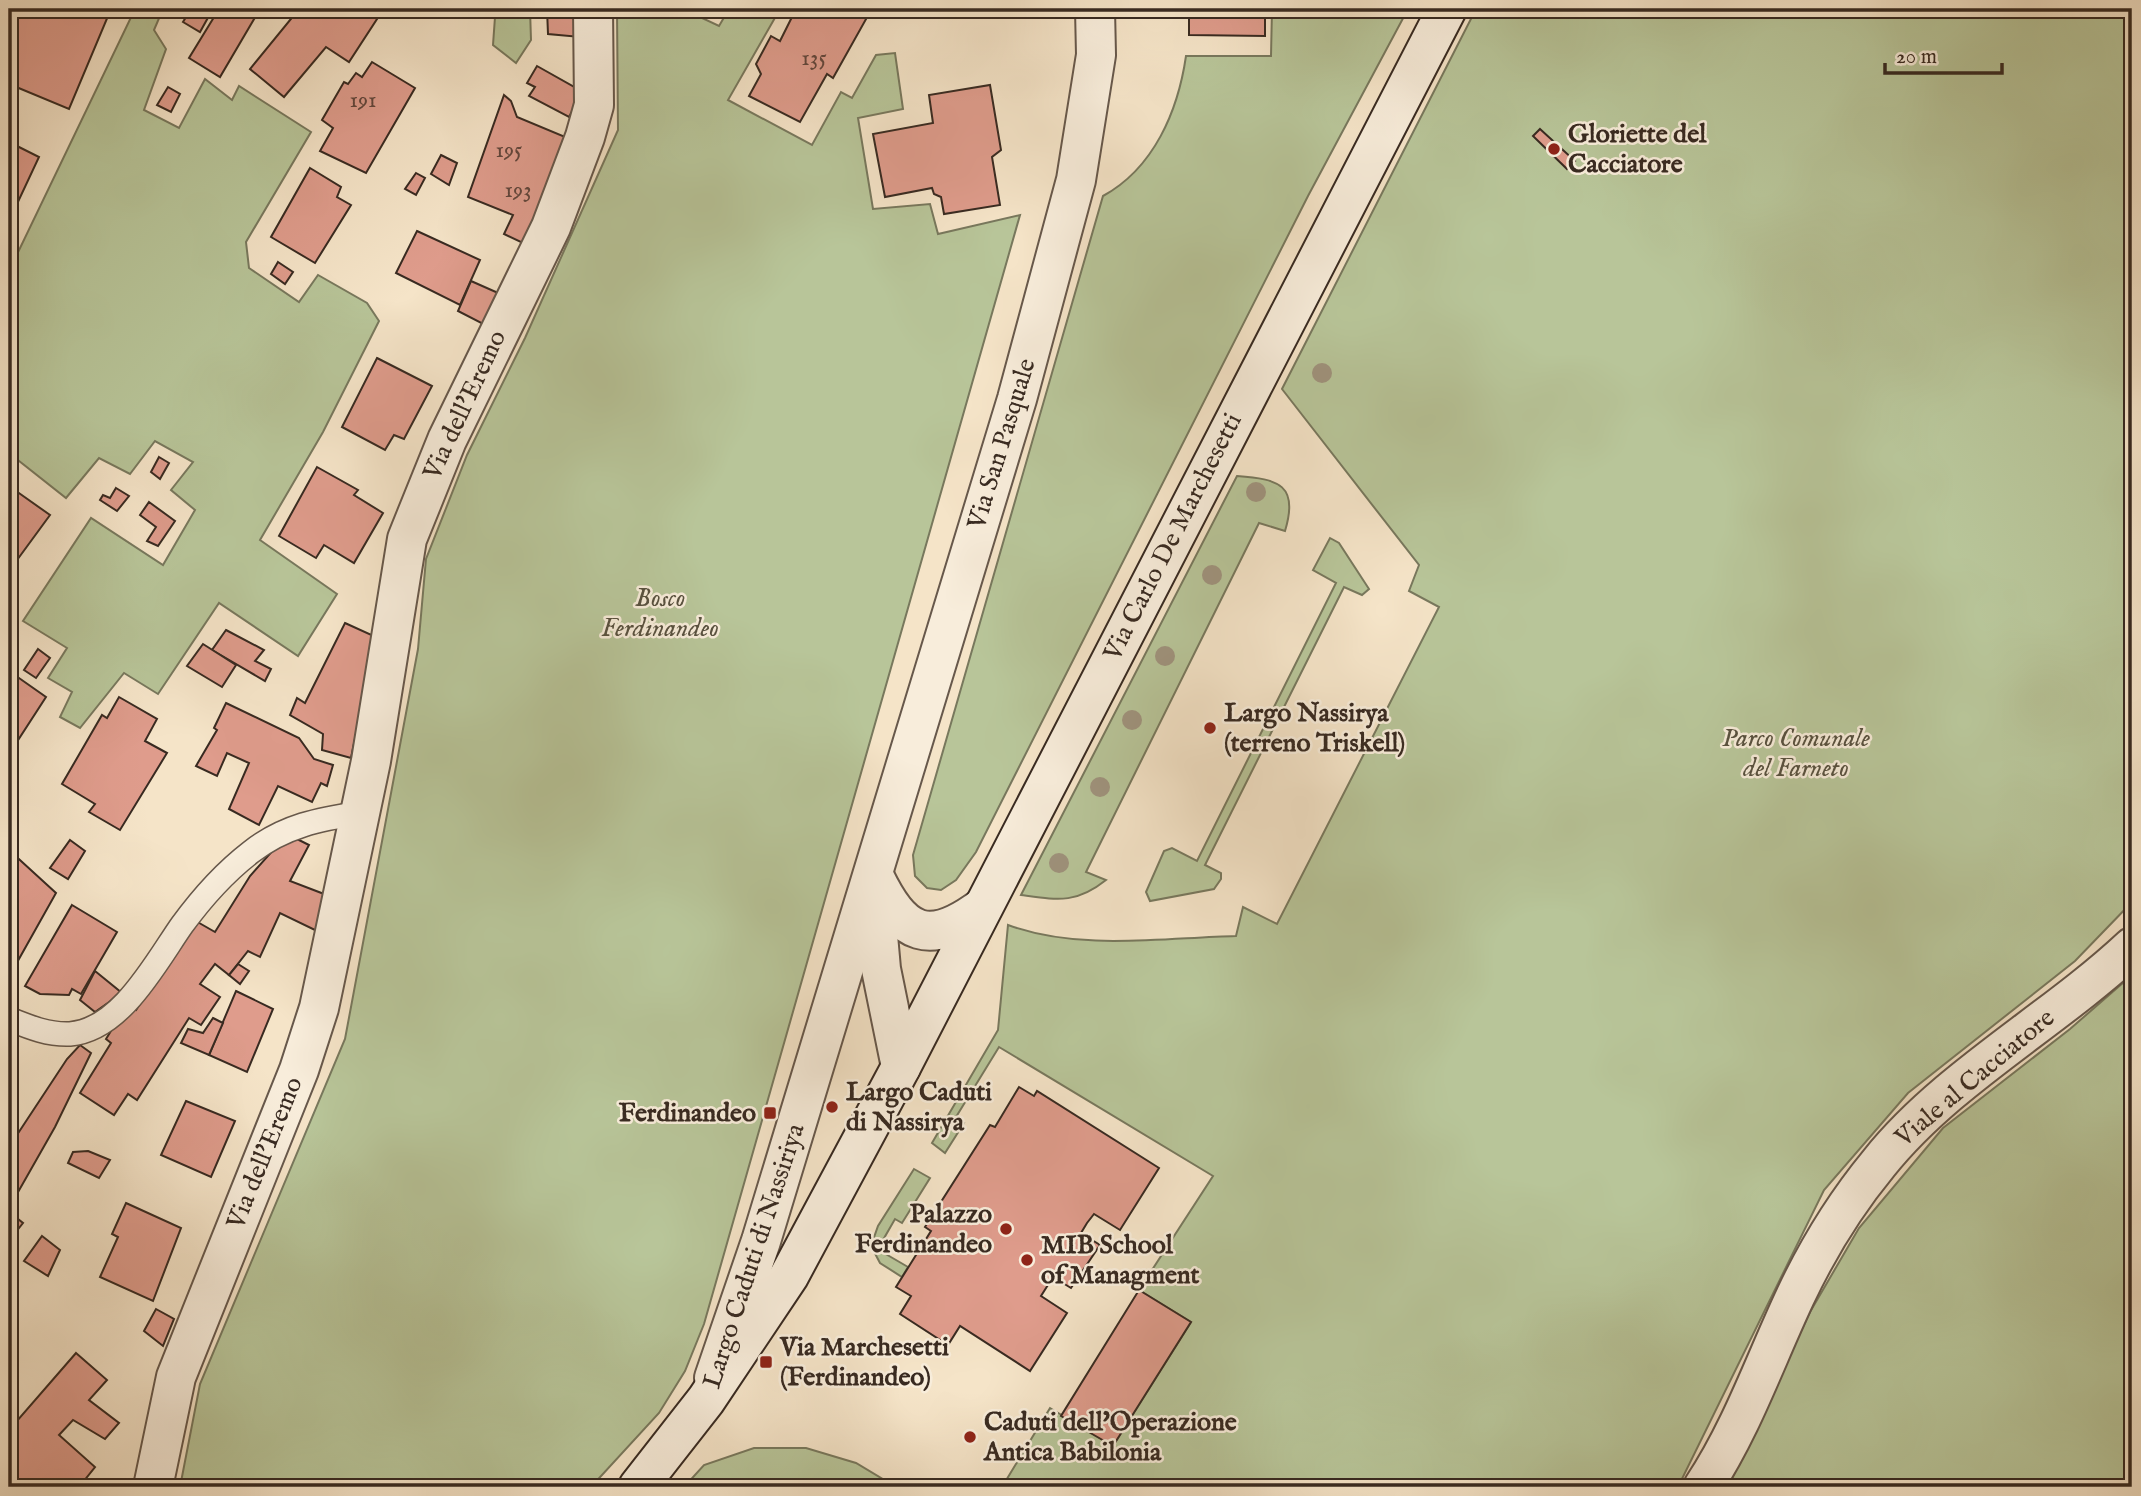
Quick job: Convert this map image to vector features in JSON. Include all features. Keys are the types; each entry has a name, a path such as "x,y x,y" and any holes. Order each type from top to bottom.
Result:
{"street":[{"name":"Via dell'Eremo","path":"153,1487 176,1377 299,1070 320,1007 360,813 407,539 447,440 551,226 585,136 594,105 593,9"},
{"name":"Via San Pasquale","path":"872,871 1017,399 1076,180 1096,55 1095,9"},
{"name":"Via Carlo De Marchesetti","path":"901,1067 1447,9"},
{"path":"872,871 895,915 910,927 930,930 957,927 983,907"},
{"path":"872,871 881,968 901,1067"},
{"name":"Largo Caduti di Nassiriya","path":"706,1400 761,1241 872,871"},
{"name":"Viale al Cacciatore","path":"1703,1487 1726,1453 1796,1294 1841,1215 1878,1163 1929,1111 2132,947"},
{"name":"Largo Caduti di Nassiriya","path":"706,1400 789,1276 901,1067"},
{"path":"638,1487 706,1400"}],"lane":[{"path":"9,1018 50,1032 71,1034 97,1027 132,996 211,889 249,853 272,837 314,820 360,813"}],"green space":[{"path":"135,9 163,9 154,30 166,49 144,110 179,128 205,79 232,100 239,86 311,132 246,242 249,268 299,302 318,275 367,303 379,321 323,432 260,540 337,594 298,656 219,603 158,694 124,673 80,728 60,717 72,692 48,678 67,648 23,621 91,518 163,565 195,510 171,490 193,462 155,441 130,474 99,458 66,498 9,453 9,271"},
{"path":"482,9 530,9 531,40 516,63 493,45 495,17"},
{"name":"Bosco Ferdinandeo","path":"617,9 683,9 719,26 729,9 780,9 728,100 812,145 841,92 852,98 876,55 895,53 903,109 858,118 873,209 930,204 938,234 1020,215 704,1324 685,1371 659,1413 591,1487 180,1487 200,1384 345,1039 418,649 426,559 467,455 525,338 618,130"},
{"path":"1272,9 1408,9 1308,196 976,852 956,880 941,890 927,888 915,876 913,855 1103,196 1136,170 1161,136 1177,97 1186,56 1271,56"},
{"name":"Parco Comunale del Farneto","path":"1476,9 2132,9 2132,902 2075,961 1908,1093 1824,1190 1678,1487 1002,1487 1050,1408 1113,1446 1191,1322 1139,1290 1213,1176 999,1047 956,1117 964,1123 945,1153 932,1143 998,1030 1008,925 1063,938 1092,940 1236,936 1243,907 1277,924 1439,607 1409,591 1419,565 1282,389"},
{"path":"1237,476 1264,479 1282,487 1289,503 1285,531 1259,523 1086,872 1106,880 1076,897 1021,895"},
{"path":"1330,538 1339,543 1369,589 1362,595 1344,587 1205,865 1221,873 1221,879 1214,889 1150,901 1146,892 1164,851 1172,848 1197,861 1336,583 1313,570"},
{"path":"2132,975 2132,1487 1728,1487 1810,1312 1859,1228 1943,1128 2070,1029"},
{"path":"914,1169 930,1178 902,1223 895,1219 883,1240 890,1244 884,1253 908,1267 902,1277 880,1263 871,1246 878,1226"},
{"path":"754,1448 806,1448 856,1463 896,1487 684,1487 704,1465"}],"building":[{"path":"16,9 111,9 69,109 9,84 9,25"},
{"path":"191,9 202,9 210,14 200,32 183,22"},
{"path":"219,9 260,9 220,77 189,58"},
{"path":"299,9 360,9 377,19 349,62 326,47 284,97 250,69"},
{"path":"547,9 578,9 580,37 548,34"},
{"path":"796,9 864,9 870,12 833,78 827,74 800,122 749,96 761,74 756,64 771,36 780,41"},
{"path":"1189,9 1265,9 1265,36 1189,35"},
{"path":"372,62 415,88 366,173 320,151 333,128 322,120 344,82 348,84 356,73 362,77"},
{"path":"537,66 583,92 569,117 529,96 535,87 527,83"},
{"path":"990,85 1001,150 992,157 1000,205 944,214 941,197 934,194 932,188 885,197 873,134 933,123 929,95"},
{"path":"168,87 180,94 171,112 157,105"},
{"path":"504,95 511,101 517,117 570,139 525,244 504,234 513,215 468,197"},
{"name":"Gloriette del Cacciatore","path":"1540,129 1575,161 1567,169 1533,136"},
{"path":"9,142 39,157 9,221"},
{"path":"441,155 457,163 449,185 431,174"},
{"path":"310,168 341,187 337,197 351,205 315,263 271,237"},
{"path":"416,173 425,178 416,195 405,189"},
{"path":"417,231 480,260 460,305 396,273"},
{"path":"278,262 293,272 285,284 271,274"},
{"path":"471,281 505,296 489,327 458,311"},
{"path":"377,358 432,386 404,439 394,435 385,450 342,427"},
{"path":"159,457 169,463 160,479 151,472"},
{"path":"317,467 358,490 354,495 383,513 354,563 324,545 316,558 279,536"},
{"path":"9,486 50,515 9,571"},
{"path":"116,488 129,496 117,511 100,500 103,495 110,498"},
{"path":"149,502 175,521 158,546 147,541 156,527 140,515"},
{"path":"345,623 376,637 351,758 322,750 323,734 290,715 297,698 305,703"},
{"path":"226,630 264,650 255,661 271,669 265,681 212,650"},
{"path":"203,644 236,665 222,687 187,666"},
{"path":"38,649 50,658 36,678 24,670"},
{"path":"9,671 46,697 9,754"},
{"path":"119,697 157,719 145,741 167,753 120,830 89,812 95,804 62,784 102,715 107,718"},
{"path":"226,703 299,738 314,759 333,765 327,786 321,783 312,802 278,786 259,825 229,809 249,763 227,753 217,776 196,766 217,730 214,728"},
{"path":"291,836 309,845 290,881 324,894 317,931 280,913 260,957 248,951 229,975 215,964 200,984 220,997 201,1025 189,1018 137,1100 128,1094 114,1115 80,1093 111,1043 106,1039 119,1018 130,1008 136,1010 194,920 215,932 250,876 275,848"},
{"path":"70,840 85,851 68,879 50,868"},
{"path":"9,850 56,893 15,966 9,960"},
{"path":"72,905 117,932 81,994 72,989 69,995 40,994 25,986"},
{"path":"238,964 249,971 240,984 229,975"},
{"path":"95,971 122,993 95,1012 80,1000"},
{"path":"236,991 273,1009 247,1072 209,1055"},
{"path":"213,1018 223,1023 209,1055 181,1043 188,1029 203,1033"},
{"path":"80,1045 91,1053 55,1127 9,1208 9,1147 67,1059"},
{"name":"Palazzo Ferdinandeo","path":"1019,1087 1034,1096 1037,1091 1159,1168 1120,1230 1094,1214 1087,1223 1081,1233 1100,1245 1071,1288 1053,1277 1041,1296 1067,1313 1030,1371 960,1326 948,1345 900,1314 911,1296 896,1287 931,1231 925,1227 990,1125 995,1127"},
{"path":"186,1101 235,1121 211,1177 161,1155"},
{"path":"88,1151 110,1160 99,1178 68,1163 73,1152"},
{"path":"126,1203 181,1228 153,1301 100,1277 118,1237 112,1234"},
{"path":"13,1215 23,1223 15,1233 9,1228"},
{"path":"42,1236 60,1250 48,1276 24,1261"},
{"path":"1139,1290 1191,1322 1113,1446 1061,1416"},
{"path":"156,1309 174,1319 163,1346 144,1331"},
{"path":"76,1353 107,1380 89,1400 119,1423 105,1439 73,1420 59,1435 95,1467 79,1487 9,1487 9,1430"}],"place":[{"name":"Gloriette del Cacciatore","path":"1554,149"},
{"name":"Largo Nassirya (terreno Triskell)","path":"1210,728"},
{"name":"Largo Caduti di Nassirya","path":"832,1107"},
{"name":"Ferdinandeo","path":"770,1113"},
{"name":"Palazzo Ferdinandeo","path":"1006,1229"},
{"name":"MIB School of Managment","path":"1027,1260"},
{"name":"Via Marchesetti (Ferdinandeo)","path":"766,1362"},
{"name":"Caduti dell'Operazione Antica Babilonia","path":"970,1437"}]}
